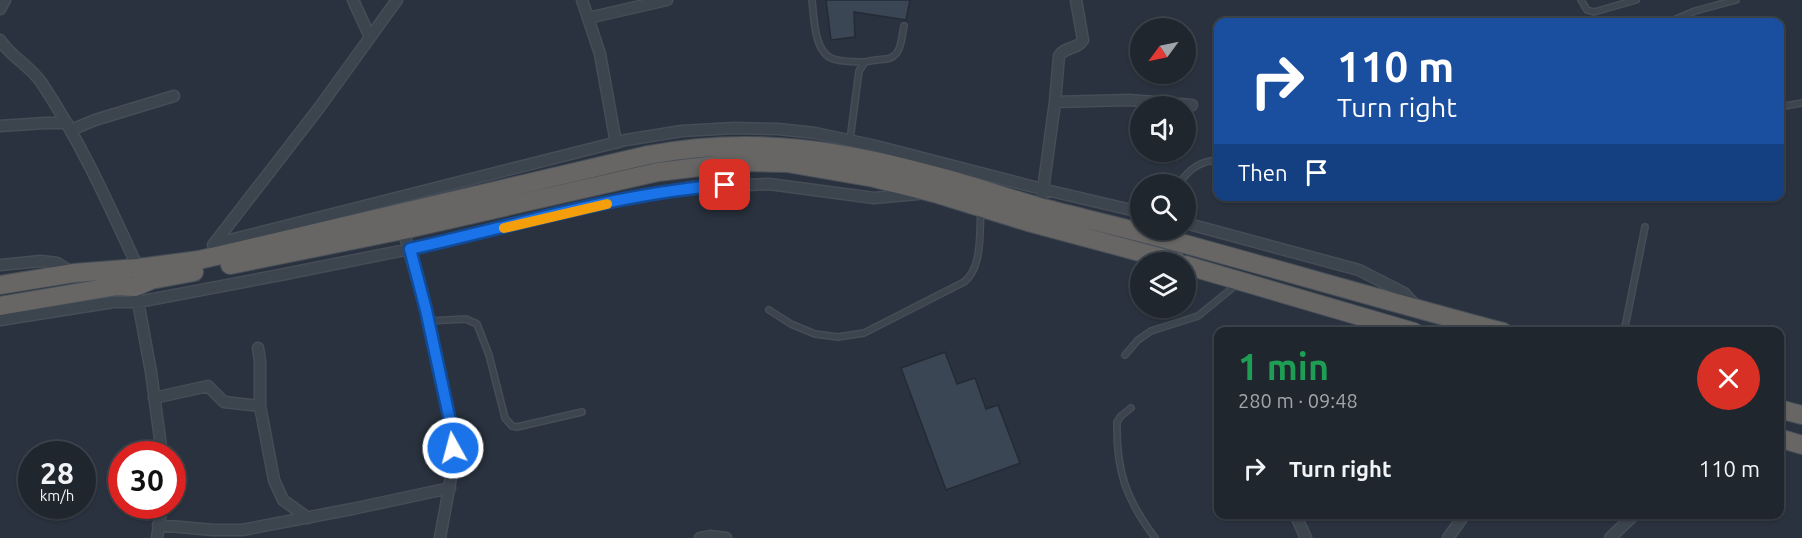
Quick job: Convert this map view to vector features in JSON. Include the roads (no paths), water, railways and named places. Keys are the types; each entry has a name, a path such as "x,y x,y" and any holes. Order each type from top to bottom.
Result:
{"highway":[{"path":"0,306 117,286 137,286 199,260 648,155 683,148 727,144 788,146 835,152 946,179 1040,207 1208,250 1484,327"},
{"path":"0,285 74,273 137,286 151,280 403,230 658,172 741,162 797,164 874,178 981,207 1040,207 1152,252"},
{"path":"1196,268 1397,327"},
{"path":"1784,410 1802,415"},
{"path":"1784,440 1802,445"}],"street":[{"path":"0,9 4,0"},
{"path":"353,0 370,37"},
{"path":"199,260 214,244 319,108 397,0"},
{"path":"582,0 600,54 616,143"},
{"path":"588,18 667,0"},
{"path":"1040,207 1059,56 1064,50 1078,45 1083,40 1076,0"},
{"path":"0,40 30,69 69,127 107,201 137,286 160,441"},
{"path":"0,126 45,123 69,127 174,96"},
{"path":"1055,102 1130,100"},
{"path":"214,244 616,143 682,131 734,128 777,129 850,140 1040,207 1130,212"},
{"path":"0,320 114,302 137,286 410,249 620,200 693,187 770,184 874,198 933,193"},
{"path":"1196,226 1359,270 1404,293 1420,310"},
{"path":"403,230 428,321 453,436 454,461 440,538"},
{"path":"0,265 41,261 57,263 74,273"},
{"path":"258,348 260,406 278,492 288,504 308,518"},
{"path":"154,398 208,386 224,402 260,406"},
{"path":"159,525 209,534 242,530 450,488"},
{"path":"158,538 160,519"},
{"path":"1297,519 1306,538"},
{"path":"1448,538 1461,519"},
{"path":"1610,538 1630,519"},
{"path":"700,538 710,536 726,538"}],"lane":[{"path":"812,0 819,45 831,58 865,62 889,59 899,51 904,26"},
{"path":"1581,0 1587,10 1594,12 1636,0"},
{"path":"1680,18 1711,6 1736,0"},
{"path":"850,140 859,71 865,62"},
{"path":"1784,106 1802,103"},
{"path":"1185,174 1203,162 1214,161"},
{"path":"769,310 791,324 815,334 838,337 864,333 964,282 971,276 976,259 981,207"},
{"path":"1625,327 1645,227"},
{"path":"1125,355 1138,339 1150,331 1198,316 1240,282"},
{"path":"428,321 466,319 477,324 489,355 505,418 512,426 517,427 582,412"},
{"path":"1131,408 1117,422 1122,481 1135,508 1155,538"}]}
